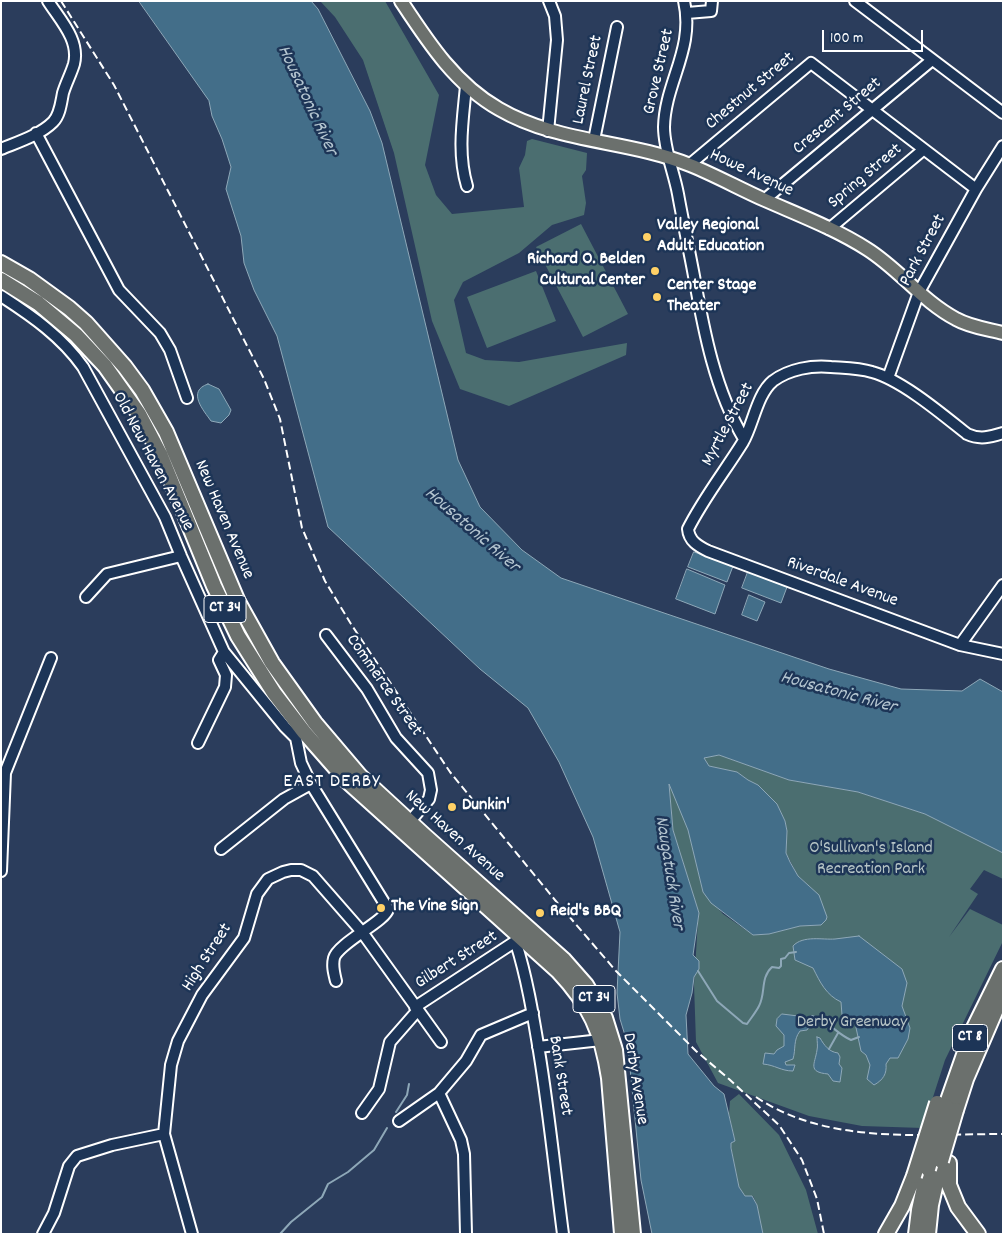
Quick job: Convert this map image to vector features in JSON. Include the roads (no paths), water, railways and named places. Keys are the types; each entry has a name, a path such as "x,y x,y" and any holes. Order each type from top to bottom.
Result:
{"highway":[{"name":"New Haven Avenue","path":"1,263 29,279 69,308 102,339 125,367 159,418 242,610 272,663 315,723 360,776 406,826 522,937"},
{"name":"New Haven Avenue","path":"1,280 38,303 59,319 91,350 120,385 151,434 214,586 238,636 300,735 347,781 406,826"},
{"path":"168,473 182,468"},
{"name":"Derby Avenue","path":"522,937 576,990 594,1020 615,1090"},
{"name":"Derby Avenue","path":"522,937 564,960 580,979 605,1018 615,1050 615,1090 624,1197 622,1234"},
{"name":"CT 8","path":"916,1234 928,1170 946,1106 972,1032 1002,971"},
{"name":"CT 8","path":"946,1106 966,1079 1003,993"},
{"path":"946,1106 945,1162 949,1185 958,1207 978,1234"},
{"path":"886,1234 902,1206 946,1106"},
{"path":"928,1234 931,1205 945,1162"},
{"name":"Derby Avenue","path":"624,1197 633,1234"}],"main road":[{"name":"Howe Avenue","path":"401,1 427,42 466,86 498,109 524,123 548,131 654,153 689,165 830,229 868,249 886,262 934,305 957,320 972,326 1003,333"}],"street":[{"path":"1,149 36,133 51,124 57,116 75,56 71,36 48,1"},
{"path":"548,131 557,40 556,16 549,1"},
{"name":"Grove Street","path":"684,1 687,13 686,44 666,109 665,141 675,176 704,335 726,400 736,426 744,439"},
{"path":"687,13 711,11 712,1"},
{"path":"855,1 1003,113"},
{"name":"Laurel Street","path":"594,140 617,28"},
{"name":"Crescent Street","path":"764,200 932,60"},
{"name":"Chestnut Street","path":"689,165 811,63 873,110"},
{"path":"466,86 461,146 462,170 467,186"},
{"path":"873,110 976,189"},
{"path":"36,133 119,290 160,333 170,350 187,398"},
{"name":"Park Street","path":"888,378 919,292 976,189 1003,146"},
{"name":"Spring Street","path":"830,229 923,150"},
{"name":"Old New Haven Avenue","path":"1,296 6,305 56,336 72,351 83,367 165,517 224,652 285,727 300,735"},
{"name":"Myrtle Street","path":"691,523 744,439 764,392 772,382 785,374 803,368 822,366 860,369 888,378 929,404 975,438 1003,433"},
{"name":"Riverdale Avenue","path":"691,523 688,529 689,536 699,546 708,550 960,645 1003,654"},
{"path":"86,597 107,574 181,556"},
{"path":"960,645 1003,585"},
{"name":"Commerce Street","path":"326,635 367,689 396,738 428,774 431,785 430,795 426,803 406,826"},
{"path":"198,743 225,687 226,675 219,660 224,652"},
{"path":"1,870 5,773 52,658"},
{"path":"315,723 300,735 300,758 311,784 388,906 388,913 386,915 334,955 333,965 336,981"},
{"path":"221,849 284,799 311,784"},
{"name":"High Street","path":"192,1234 164,1134 170,1065 178,1041 202,995 244,938 254,900 268,879 283,872 296,870 308,873 317,880 362,932 441,1042"},
{"name":"Gilbert Street","path":"362,1113 379,1089 390,1042 416,1008 522,937"},
{"name":"Bank Street","path":"522,937 552,1141 563,1234"},
{"path":"399,1120 439,1093 459,1071 481,1035 533,1013"},
{"path":"538,1047 601,1040"},
{"path":"439,1093 461,1140 464,1154 466,1234"},
{"path":"44,1234 54,1213 69,1166 77,1156 112,1145 164,1134"}],"water":[{"path":"139,1 311,1 318,9 370,111 382,143 458,460 480,507 522,550 561,578 829,669 901,689 962,691 980,679 1003,692 1003,853 925,814 858,792 789,780 719,755 704,758 709,766 737,772 758,785 777,804 785,821 787,831 786,853 798,876 819,895 827,917 821,925 800,926 769,934 753,935 711,903 703,892 688,830 669,784 673,830 699,913 693,955 699,961 699,969 694,977 686,1015 688,1054 714,1086 724,1094 735,1141 731,1143 731,1148 739,1187 745,1196 752,1196 757,1205 763,1234 652,1234 641,1180 627,1042 620,1019 617,993 620,932 593,837 559,762 528,708 480,669 328,527 277,336 254,290 244,263 241,236 226,189 231,167 212,116 209,101"},
{"path":"208,384 219,389 231,410 221,423 211,421 201,407 197,396 198,391"},
{"path":"694,552 733,566 727,582 688,567"},
{"path":"687,569 725,585 715,614 676,599"},
{"path":"748,572 787,587 781,603 742,588"},
{"path":"749,595 765,602 757,621 742,615"},
{"path":"859,936 902,969 907,983 902,1006 910,1028 908,1039 898,1058 890,1058 886,1064 884,1076 874,1085 867,1079 870,1065 866,1055 861,1051 855,1023 845,1020 842,1015 841,1002 827,992 813,968 795,960 793,946 802,940 808,939 835,939"},
{"path":"782,1014 798,1016 809,1024 807,1030 800,1031 798,1034 793,1059 785,1062 786,1065 795,1065 793,1071 763,1064 765,1053 774,1054 784,1046 784,1035 776,1026 777,1019"},
{"path":"817,1037 820,1038 829,1050 838,1053 840,1057 839,1064 842,1068 840,1082 833,1081 828,1074 821,1073 815,1069"}],"waterway":[{"path":"698,971 717,1001 743,1023 747,1024 761,1001 764,981 768,971 772,967 779,968 781,966 781,959 785,958 789,953 796,952"},
{"path":"809,1027 812,1016 822,1020 851,1040 859,1037"},
{"path":"829,1049 838,1033"},
{"path":"396,1112 407,1095 409,1084"},
{"path":"280,1234 291,1222 322,1197 328,1184 348,1172 374,1150 387,1128"}],"railway":[{"path":"61,1 114,85 264,379 280,419 302,528 325,581 351,624 450,772 555,900 616,971 696,1051 779,1125 802,1160 817,1199 824,1234"},
{"path":"756,1097 784,1112 813,1123 844,1130 875,1134 908,1135 1003,1134"}],"place":[{"name":"Valley Regional Adult Education","path":"647,237"},
{"name":"Richard O. Belden Cultural Center","path":"655,271"},
{"name":"Center Stage Theater","path":"657,297"},
{"name":"Dunkin'","path":"452,807"},
{"name":"The Vine Sign","path":"381,908"},
{"name":"Reid's BBQ","path":"540,913"}],"district":[{"name":"EAST DERBY","path":"332,783"}],"water label":[{"name":"Housatonic River","path":"306,101"},
{"name":"Housatonic River","path":"471,531"},
{"name":"Housatonic River","path":"838,694"},
{"name":"Naugatuck River","path":"668,873"}],"park label":[{"name":"O'Sullivan's Island Recreation Park","path":"871,860"},
{"name":"Derby Greenway","path":"852,1024"}]}
